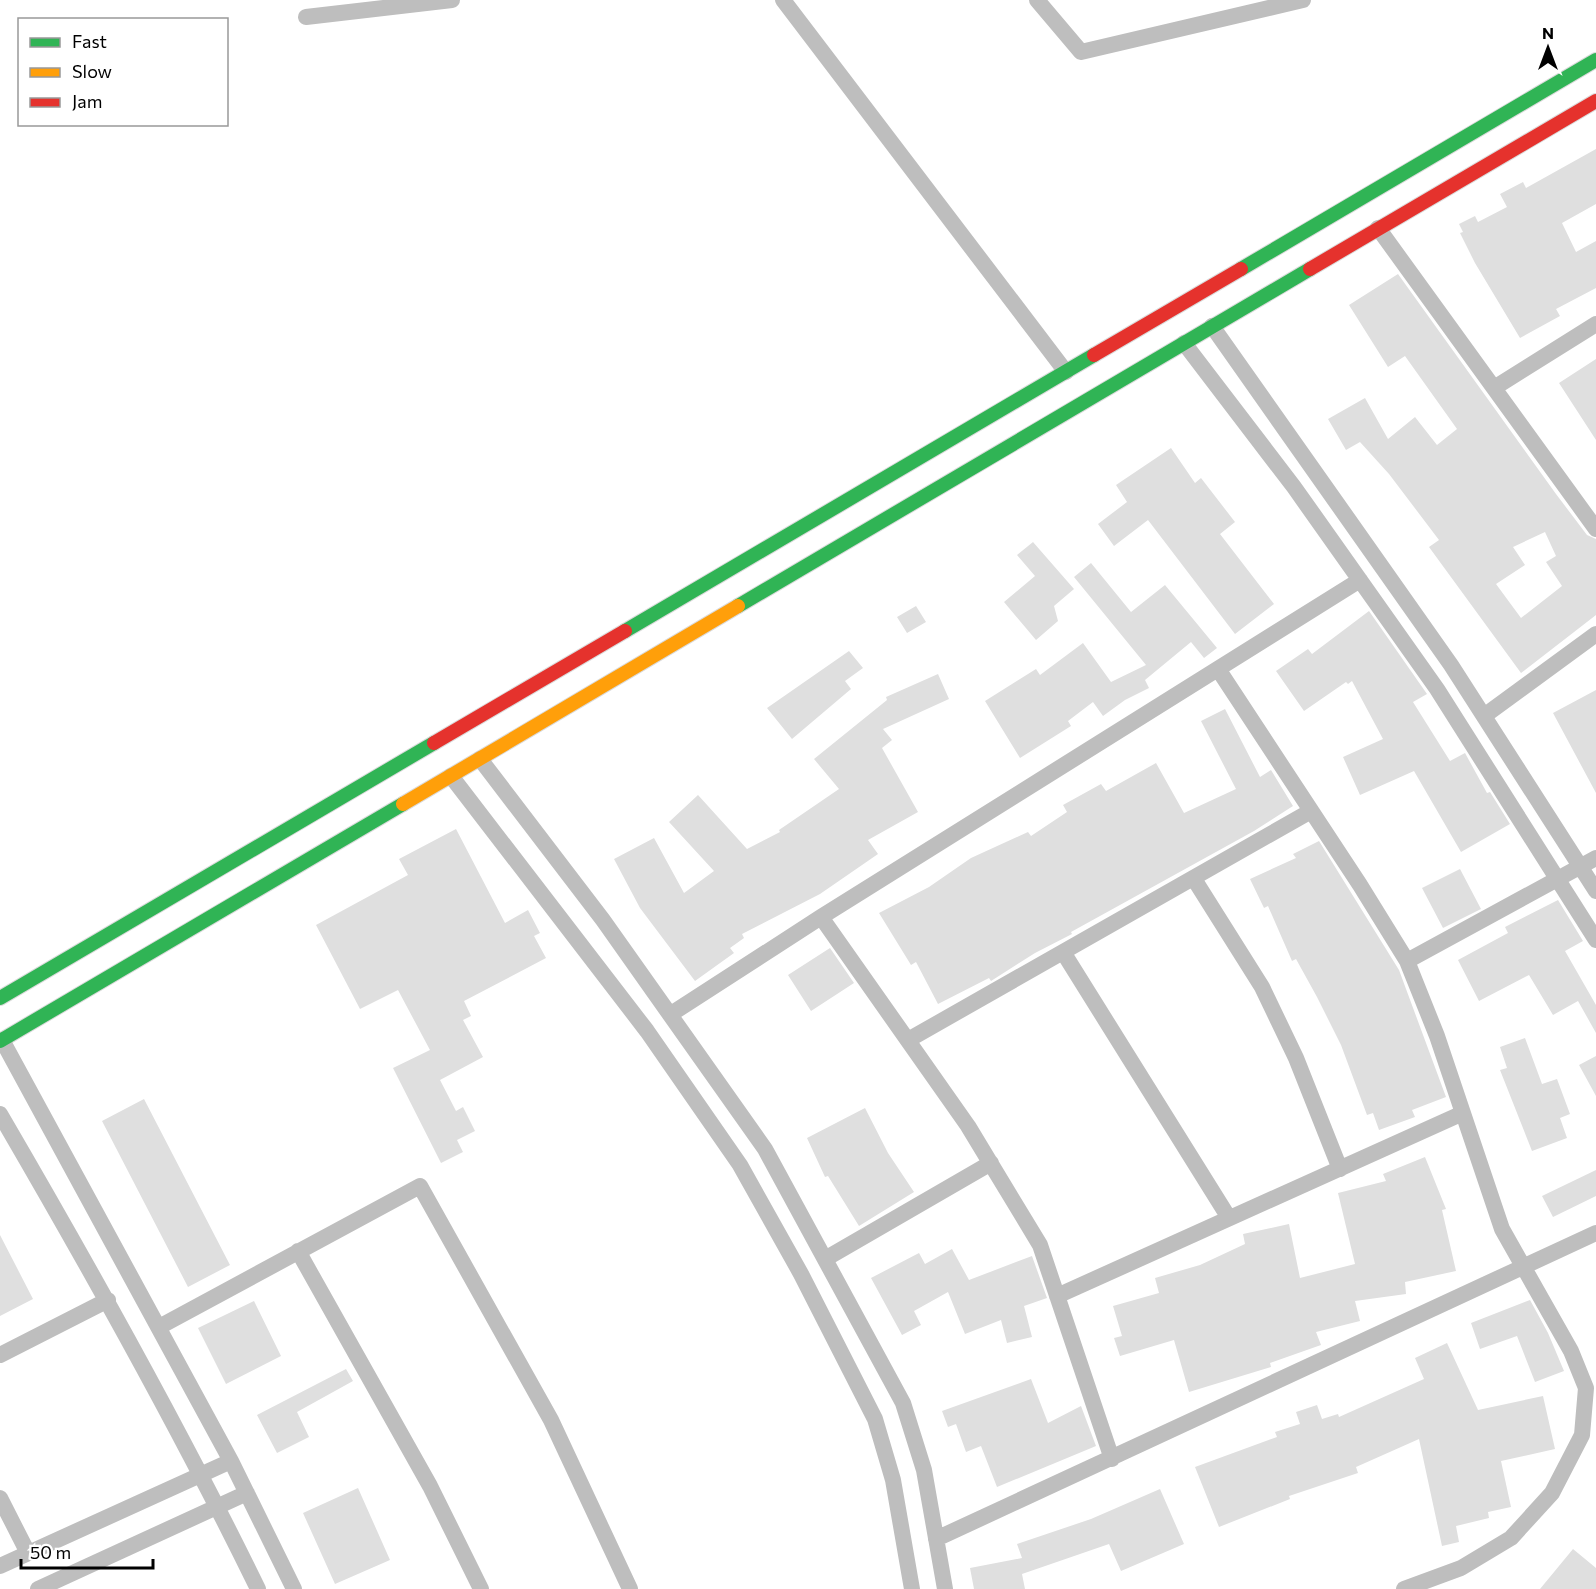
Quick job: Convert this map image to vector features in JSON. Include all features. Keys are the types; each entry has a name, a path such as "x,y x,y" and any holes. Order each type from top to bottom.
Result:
{"main road":[{"path":"0,998 1596,60"},
{"path":"1,1040 1596,100"}],"street":[{"path":"306,17 452,0"},
{"path":"783,0 1066,372"},
{"path":"1037,0 1081,52 1303,0"},
{"path":"1378,228 1596,529"},
{"path":"1494,388 1596,324"},
{"path":"1212,326 1452,665 1595,889"},
{"path":"1184,342 1294,487 1437,689 1596,939"},
{"path":"671,1014 821,917 1360,580"},
{"path":"1484,716 1596,634"},
{"path":"1218,669 1407,961 1437,1036 1502,1229 1571,1351 1586,1388 1582,1435 1552,1493 1511,1538 1461,1568 1404,1589"},
{"path":"480,759 671,1014 765,1149 903,1402 924,1470 945,1589"},
{"path":"451,776 647,1031 741,1165 801,1274 875,1419 893,1480 912,1589"},
{"path":"908,1040 1311,811"},
{"path":"1407,961 1596,858"},
{"path":"1558,878 1595,889"},
{"path":"1194,879 1262,987 1296,1058 1340,1168"},
{"path":"821,917 968,1125 1040,1245 1112,1459"},
{"path":"1062,952 1229,1218"},
{"path":"1,1040 231,1461 294,1589"},
{"path":"1057,1296 1463,1113"},
{"path":"0,1114 108,1300 218,1506 258,1589"},
{"path":"825,1259 991,1163"},
{"path":"159,1327 420,1186 551,1419 630,1589"},
{"path":"936,1539 1596,1233"},
{"path":"298,1251 430,1486 481,1589"},
{"path":"0,1354 108,1300"},
{"path":"0,1566 231,1461"},
{"path":"38,1589 247,1493"},
{"path":"0,1498 28,1553"}],"building":[{"path":"1596,149 1596,204 1562,223 1576,252 1596,241 1596,288 1556,309 1560,316 1520,338 1475,263 1460,233 1463,232 1459,224 1475,216 1478,222 1507,207 1500,194 1523,182 1526,188"},
{"path":"1398,274 1556,494 1587,535 1596,539 1596,615 1521,673 1429,547 1439,540 1389,474 1360,442 1346,450 1328,419 1365,398 1388,439 1415,417 1437,445 1457,429 1405,356 1388,367 1349,305","holes":["1545,532 1556,556 1546,562 1562,586 1521,618 1496,584 1525,565 1513,547"]},
{"path":"1596,359 1596,440 1559,383"},
{"path":"1171,448 1195,483 1201,478 1235,522 1220,534 1274,604 1235,634 1148,520 1114,546 1098,524 1127,502 1116,485"},
{"path":"1033,542 1074,589 1054,606 1058,621 1036,640 1004,602 1035,576 1017,555"},
{"path":"1091,563 1131,612 1165,585 1217,648 1204,658 1191,642 1145,680 1149,688 1125,700 1103,716 1093,702 1068,721 1071,726 1020,758 985,701 1036,669 1040,675 1083,643 1111,682 1146,665 1074,577"},
{"path":"916,606 926,622 907,633 897,617"},
{"path":"1369,611 1427,694 1413,702 1450,761 1465,753 1487,793 1490,792 1510,824 1461,852 1414,771 1360,795 1343,757 1383,739 1352,681 1348,684 1346,682 1304,711 1276,671 1308,649 1312,654"},
{"path":"849,651 863,668 845,681 851,689 792,739 767,708"},
{"path":"938,674 949,699 883,729 892,740 882,748 918,812 868,840 878,854 820,894 742,934 744,938 730,948 734,953 695,981 640,908 614,859 654,838 684,893 714,871 669,822 698,795 747,849 780,832 779,830 839,789 814,759 887,700 886,697"},
{"path":"1596,690 1596,793 1553,713"},
{"path":"1225,709 1260,777 1271,770 1293,806 1254,831 1071,932 1072,934 1035,953 991,981 989,978 938,1004 916,962 911,965 879,913 929,887 971,858 1028,832 1031,836 1067,812 1063,805 1101,784 1106,791 1156,763 1184,813 1236,789 1201,721"},
{"path":"456,829 505,923 528,910 540,933 534,936 546,958 464,1001 471,1016 463,1020 483,1057 440,1080 456,1111 463,1107 475,1131 457,1140 463,1152 441,1163 393,1068 430,1050 398,990 360,1009 316,925 408,875 399,859"},
{"path":"1319,841 1399,970 1446,1097 1412,1110 1415,1117 1379,1130 1373,1113 1367,1115 1341,1045 1317,997 1296,959 1292,961 1268,906 1264,908 1250,879 1296,858 1293,854"},
{"path":"1460,869 1481,909 1443,928 1422,888"},
{"path":"1558,900 1583,941 1565,951 1596,1005 1596,1033 1578,1001 1553,1015 1529,975 1479,1001 1458,960 1508,933 1505,927"},
{"path":"830,948 854,983 811,1011 788,975"},
{"path":"1525,1038 1542,1084 1557,1079 1570,1114 1560,1118 1567,1138 1532,1151 1500,1070 1507,1068 1500,1047"},
{"path":"1596,1056 1596,1096 1579,1065"},
{"path":"144,1099 230,1265 188,1287 102,1121"},
{"path":"865,1108 888,1153 914,1192 859,1226 828,1176 825,1177 807,1138"},
{"path":"1425,1157 1446,1209 1442,1210 1456,1271 1405,1282 1406,1294 1355,1301 1360,1321 1316,1332 1321,1345 1270,1363 1271,1367 1189,1392 1174,1340 1120,1356 1114,1338 1122,1336 1113,1306 1159,1293 1155,1278 1200,1265 1245,1244 1243,1234 1289,1224 1300,1278 1355,1264 1338,1193 1386,1181 1383,1174"},
{"path":"1596,1170 1596,1196 1553,1217 1542,1196"},
{"path":"0,1235 33,1299 0,1316"},
{"path":"952,1249 969,1280 1032,1256 1047,1298 1024,1306 1032,1337 1007,1343 1001,1320 965,1334 948,1292 914,1311 921,1325 902,1335 871,1278 919,1253 925,1264"},
{"path":"1530,1300 1548,1333 1564,1371 1535,1382 1517,1336 1480,1349 1471,1323"},
{"path":"254,1301 281,1356 226,1384 198,1328"},
{"path":"1447,1343 1478,1410 1543,1396 1555,1449 1501,1461 1511,1507 1488,1512 1489,1518 1456,1526 1459,1542 1442,1546 1419,1439 1356,1467 1358,1473 1289,1496 1290,1499 1219,1527 1195,1467 1277,1437 1275,1432 1300,1424 1296,1412 1317,1405 1322,1419 1338,1414 1339,1417 1424,1379 1415,1358"},
{"path":"346,1369 353,1381 297,1412 309,1437 277,1453 257,1415"},
{"path":"1031,1379 1048,1423 1081,1406 1096,1446 997,1487 981,1446 966,1452 956,1424 948,1427 942,1411"},
{"path":"358,1488 390,1560 335,1584 303,1513"},
{"path":"1160,1489 1184,1544 1121,1571 1109,1544 1022,1574 1025,1589 974,1589 970,1568 1022,1558 1017,1544 1091,1519"},
{"path":"1573,1549 1596,1568 1596,1589 1540,1589"}],"traffic: fast":[{"path":"1241,269 1596,60"},
{"path":"738,606 1310,269"},
{"path":"625,631 1094,355"},
{"path":"0,998 434,743"},
{"path":"0,1041 403,804"}],"traffic: slow":[{"path":"403,804 738,606"}],"traffic: jam":[{"path":"1310,269 1596,101"},
{"path":"1094,355 1241,269"},
{"path":"434,743 625,631"}]}
